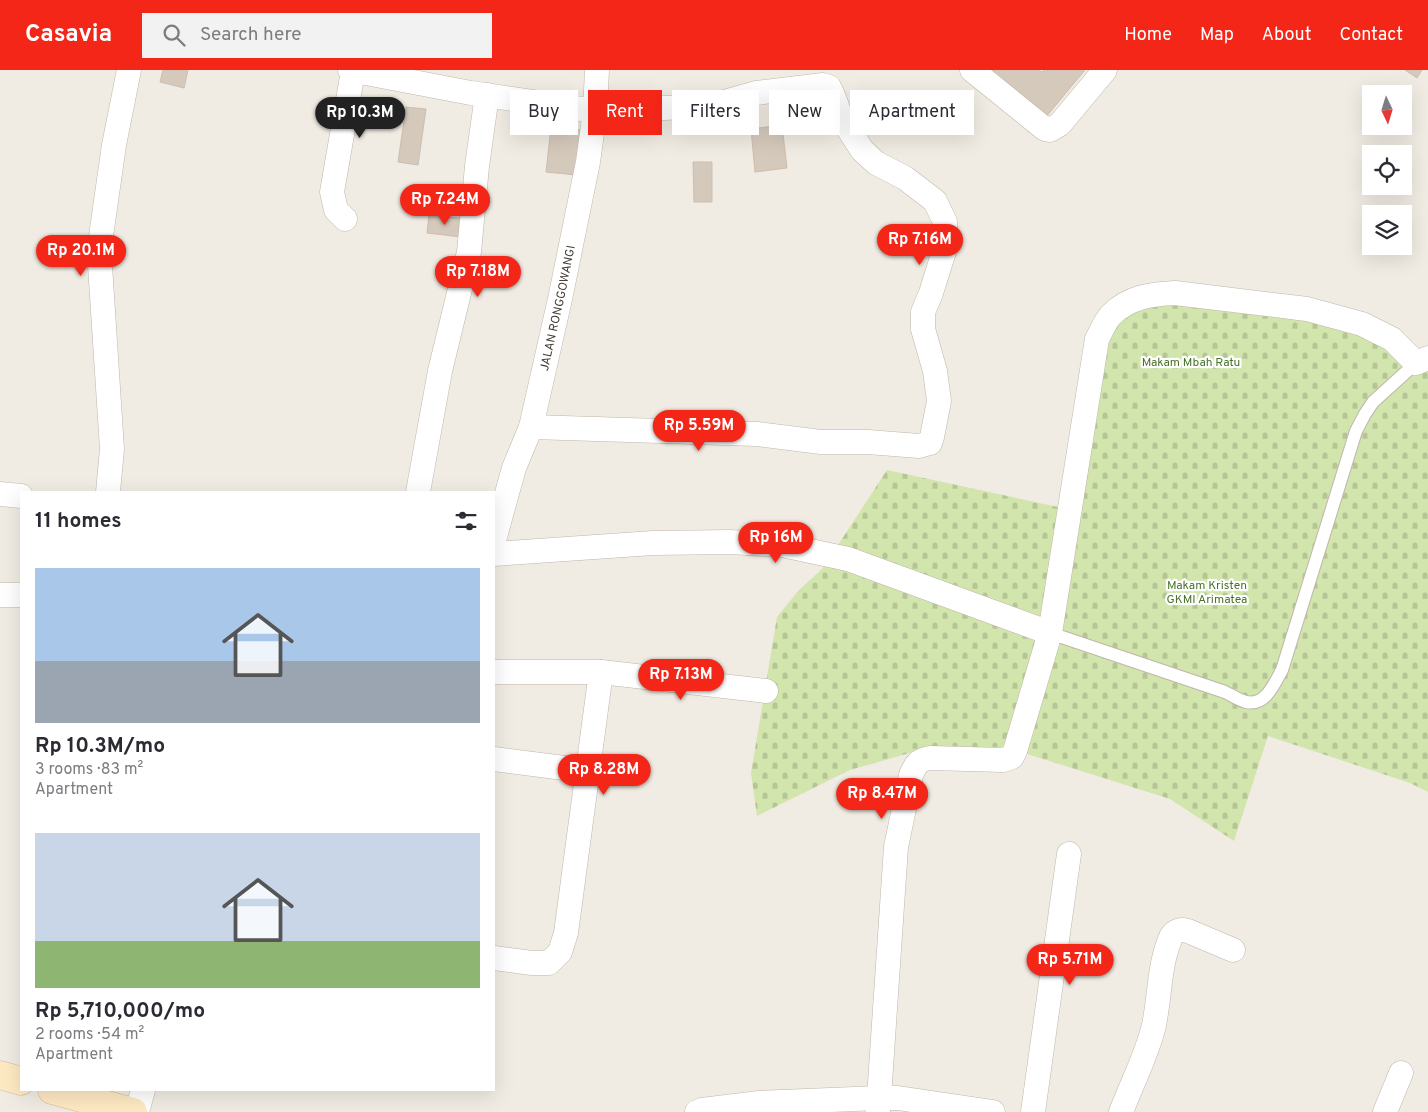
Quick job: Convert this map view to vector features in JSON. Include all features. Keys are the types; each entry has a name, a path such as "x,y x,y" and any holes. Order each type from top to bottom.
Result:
{"street":[{"path":"108,491 112,449 99,250 114,145 129,70"},
{"path":"345,219 336,210 332,192 352,70 487,95 588,110"},
{"name":"JALAN RONGGOWANGI","path":"596,70 596,90"},
{"path":"972,70 1045,129 1050,130 1060,124 1105,70"},
{"path":"531,427 757,434 821,442 868,442 919,446 930,443 940,401 935,371 923,330 923,312 932,292 946,245 945,222 936,201 906,178 876,163 862,150 842,119 829,87 817,84 756,93 710,106 662,109"},
{"path":"418,491 440,371 469,252 477,166 487,95"},
{"name":"JALAN RONGGOWANGI","path":"495,536 514,468 531,427 584,188 592,135"},
{"path":"879,1105 896,847 911,775 915,765 920,760 930,758 1003,760 1012,757 1018,743 1050,633 1097,339 1110,316 1133,299 1176,293 1307,309 1362,324 1392,339 1422,360"},
{"path":"0,494 20,496"},
{"path":"495,554 653,543 730,542 782,544 848,559 1050,633"},
{"path":"0,595 20,595"},
{"path":"495,672 601,672 766,691"},
{"path":"495,958 532,963 549,963 560,952 566,933 601,672"},
{"path":"495,759 588,771"},
{"path":"1033,1112 1069,854"},
{"path":"1121,1112 1149,1042 1165,959 1172,935 1180,930 1188,930 1233,950"},
{"path":"1385,1112 1401,1073"},
{"path":"0,1075 20,1082"},
{"path":"59,1091 133,1112"},
{"path":"137,1112 143,1091"},
{"path":"697,1112 759,1103 879,1105 898,1098 993,1112"}],"lane":[{"path":"1050,633 1225,692 1247,702 1259,701 1269,692 1282,670 1356,431 1374,402 1422,360"}],"green space":[{"name":"Makam Kristen GKMI Arimatea","path":"1134,301 1307,313 1428,363 1428,792 1410,783 1268,736 1234,841 1170,799 1005,747 920,750 850,770 757,816 751,773 777,617 798,591 823,568 887,470 1072,510 1100,340"}],"building":[{"path":"163,70 188,70 184,88 160,82"},
{"path":"988,70 1039,70 1042,72 1044,70 1085,70 1046,117"},
{"path":"1405,70 1422,70 1417,78"},
{"path":"406,107 426,109 418,165 398,162"},
{"path":"769,127 769,135 783,135 787,168 755,172 752,135 759,135 759,128"},
{"path":"578,130 581,130 577,175 546,172 550,135 578,135"},
{"path":"693,162 712,162 712,202 694,202"},
{"path":"429,214 464,219 461,237 427,233"}],"park label":[{"name":"Makam Mbah Ratu","path":"1191,362"}]}
